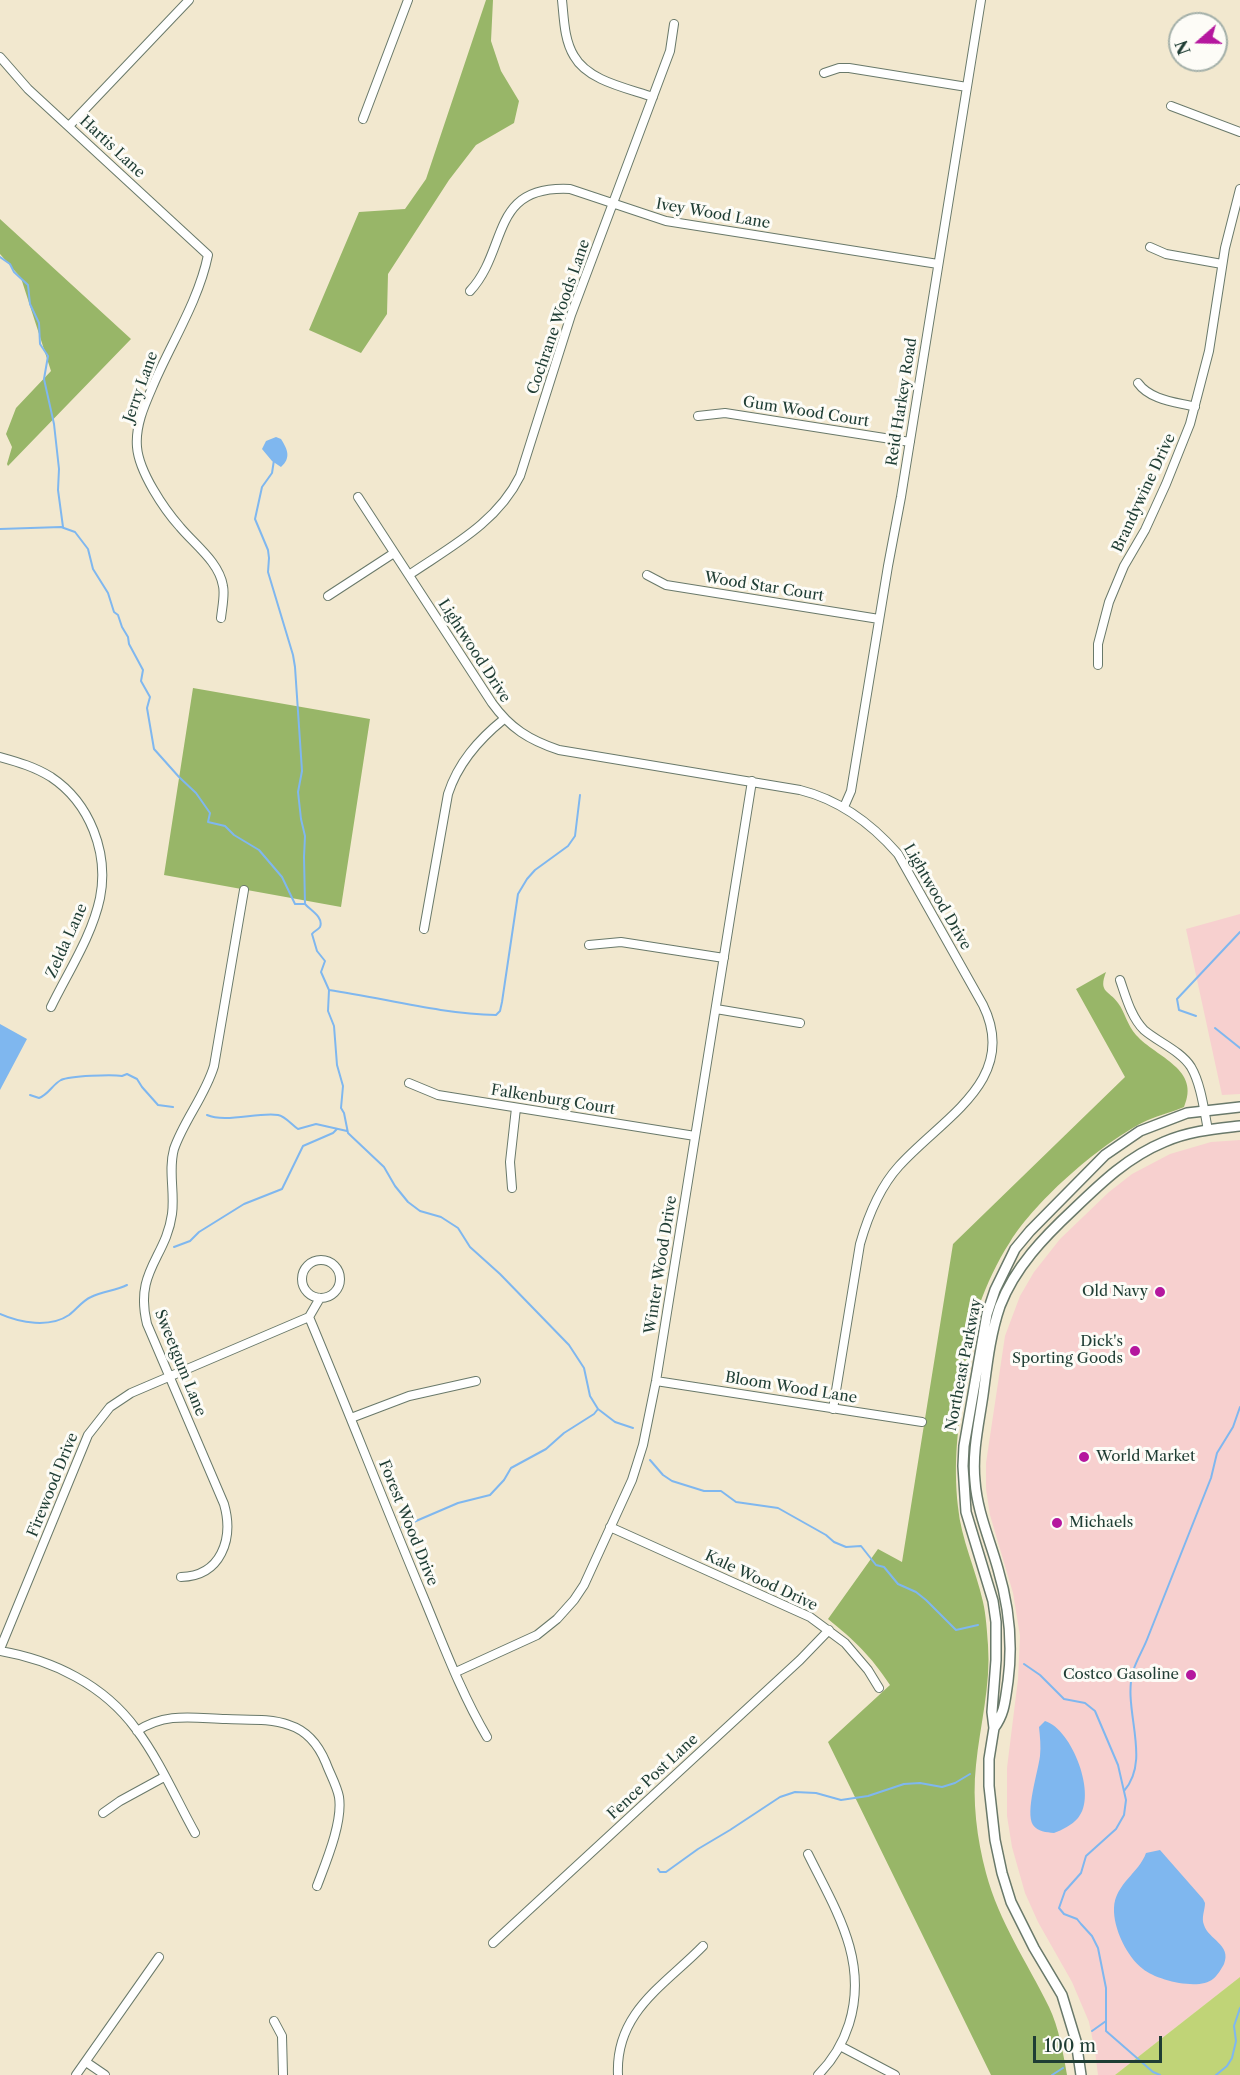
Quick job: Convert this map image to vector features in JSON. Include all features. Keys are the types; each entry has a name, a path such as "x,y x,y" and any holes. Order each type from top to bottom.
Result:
{"street":[{"path":"69,126 189,0"},
{"path":"363,119 408,0"},
{"path":"562,0 569,45 581,65 598,77 653,97"},
{"name":"Reid Harkey Road","path":"844,807 851,791 981,0"},
{"name":"Cochrane Woods Lane","path":"409,575 487,520 503,505 514,489 525,463 572,315 670,51 674,24"},
{"name":"Hartis Lane","path":"0,57 28,89 208,255"},
{"path":"824,73 839,68 849,68 967,87"},
{"path":"1171,106 1240,132"},
{"name":"Ivey Wood Lane","path":"470,291 480,278 510,211 531,194 550,189 570,189 666,221 938,264"},
{"name":"Brandywine Drive","path":"1098,665 1098,644 1114,588 1166,484 1183,444 1195,407 1209,351 1222,264 1240,189"},
{"path":"1150,247 1166,254 1222,264"},
{"name":"Jerry Lane","path":"208,255 199,285 144,406 137,446 142,466 158,495 179,527 203,551 220,574 224,587 221,618"},
{"path":"1138,383 1142,389 1155,396 1195,407"},
{"name":"Gum Wood Court","path":"698,416 725,413 910,441"},
{"name":"Lightwood Drive","path":"358,497 504,719 527,737 559,750 752,781 812,793 844,807 880,834 905,866 983,1005 991,1023 994,1041 988,1070 976,1090 900,1166 885,1186 870,1214 860,1244 833,1408"},
{"path":"328,597 394,553"},
{"name":"Wood Star Court","path":"647,575 666,585 879,619"},
{"path":"424,929 451,783 467,755 504,719"},
{"name":"Zelda Lane","path":"0,757 35,768 63,787 82,808 98,844 102,864 99,899 85,939 51,1007"},
{"name":"Winter Wood Drive","path":"456,1672 525,1642 557,1619 584,1585 639,1459 656,1381 752,781"},
{"name":"Sweetgum Lane","path":"181,1577 194,1577 202,1574 216,1562 227,1534 227,1515 147,1324 144,1290 172,1216 173,1152 181,1132 207,1089 214,1066 244,890"},
{"path":"589,945 621,942 724,958"},
{"path":"1120,980 1137,1022 1186,1061 1191,1068 1208,1130"},
{"path":"716,1009 800,1023"},
{"name":"Falkenburg Court","path":"409,1083 438,1095 695,1136"},
{"name":"Northeast Parkway","path":"1082,2075 1076,2041 1062,1995 1011,1902 1002,1873 994,1832 989,1786 989,1760 994,1728 992,1712 996,1622 993,1601 966,1512 964,1446 987,1314 994,1290 1015,1249 1105,1155 1140,1131 1187,1113 1240,1107"},
{"path":"513,1188 510,1162 516,1108"},
{"name":"Northeast Parkway","path":"994,1728 1003,1716 1010,1666 1010,1623 999,1572 977,1499 975,1446 992,1334 1001,1305 1009,1286 1030,1254 1111,1173 1167,1140 1208,1130 1240,1126"},
{"path":"321,1259 334,1265 340,1280 335,1292 320,1298 305,1290 302,1276 306,1266 321,1259"},
{"path":"309,1317 320,1298"},
{"name":"Firewood Drive","path":"0,1650 88,1435 110,1407 131,1392 309,1317"},
{"name":"Forest Wood Drive","path":"309,1317 384,1504 475,1716 487,1737"},
{"path":"351,1418 408,1396 476,1381"},
{"name":"Bloom Wood Lane","path":"656,1381 922,1422"},
{"name":"Kale Wood Drive","path":"610,1527 799,1611 829,1630 856,1655 879,1688"},
{"name":"Fence Post Lane","path":"493,1943 800,1660 829,1630"},
{"path":"0,1650 47,1664 82,1680 113,1705 137,1731 195,1833"},
{"path":"137,1731 149,1723 172,1717 264,1721 289,1725 310,1737 322,1754 339,1797 338,1817 317,1886"},
{"path":"103,1813 164,1777"},
{"path":"808,1854 844,1928 853,1957 855,1989 854,2004 840,2046 818,2075"},
{"path":"618,2075 621,2044 627,2025 635,2012 651,1994 704,1946"},
{"path":"76,2075 159,1957"},
{"path":"274,2021 282,2036 283,2075"},
{"path":"840,2046 895,2075"},
{"path":"86,2062 105,2075"}],"shaded area":[{"path":"1240,914 1240,1094 1222,1095 1186,929"},
{"path":"1240,1140 1240,1977 1115,2075 1098,2075 1089,2022 1072,1982 1038,1922 1025,1893 1012,1847 1007,1816 1007,1768 1018,1679 1020,1636 1013,1593 990,1515 986,1489 986,1463 1005,1336 1020,1296 1034,1272 1060,1239 1109,1192 1132,1174 1170,1154 1211,1142"}],"green space":[{"path":"486,0 493,0 491,41 501,71 519,101 514,123 476,145 449,180 388,274 387,314 361,353 309,330 359,212 405,209 426,179"},
{"path":"0,219 131,339 8,466 12,447 6,434 16,408 51,371 21,278 0,254"},
{"path":"193,688 370,719 341,907 164,875"},
{"path":"1106,972 1104,988 1115,999 1133,1031 1182,1074 1187,1083 1188,1094 1184,1107 1148,1120 1091,1157 1053,1190 1010,1242 993,1273 976,1315 958,1429 956,1474 958,1507 962,1531 983,1602 989,1660 975,1779 976,1820 980,1847 998,1908 1052,2015 1067,2075 991,2075 828,1742 890,1685 862,1649 828,1619 878,1549 902,1562 953,1244 1125,1077 1076,989"},
{"path":"1240,1977 1240,2075 1115,2075"}],"water":[{"path":"276,437 281,439 287,454 281,467 272,461 262,449 266,441"},
{"path":"0,1024 27,1039 0,1090"},
{"path":"1045,1721 1064,1736 1073,1749 1079,1764 1085,1795 1083,1808 1078,1818 1067,1827 1054,1833 1037,1829 1033,1825 1030,1811 1040,1756 1039,1727"},
{"path":"1160,1850 1203,1899 1205,1903 1203,1922 1206,1930 1225,1952 1226,1957 1222,1968 1215,1978 1207,1982 1178,1983 1149,1973 1137,1964 1119,1933 1114,1916 1118,1892 1146,1853"}],"waterway":[{"path":"0,257 10,264 14,272 28,285 30,304 39,323 40,344 48,356 44,379 54,424 63,527"},
{"path":"274,460 272,473 262,487 255,519 268,550 268,572 295,667 302,771 298,792 305,836 305,904 321,923 312,934 317,951 325,961 321,972 329,990 328,1011 334,1026 337,1065 343,1086 341,1108 348,1133 384,1167 408,1202 420,1211 441,1217 458,1228 470,1247 500,1274 569,1345 584,1368 590,1396 598,1409 615,1422 633,1428"},
{"path":"0,529 61,527 75,532 88,549 93,569 108,593 114,612 118,615 129,644 143,670 141,681 150,697 147,708 154,749 196,793 210,813 208,822 225,826 234,835 259,850 282,877 295,904 305,904"},
{"path":"329,990 433,1009 496,1015 500,1011 502,1002 518,894 535,870 568,846 575,836 580,795"},
{"path":"1196,1016 1179,1010 1177,999 1240,932"},
{"path":"1215,1028 1240,1048"},
{"path":"30,1095 39,1098 61,1080 127,1074 137,1079 158,1105 173,1107"},
{"path":"207,1115 232,1118 270,1114 281,1116 298,1129 316,1124 347,1131"},
{"path":"174,1247 190,1241 199,1232 244,1204 282,1189 303,1146 337,1129"},
{"path":"0,1314 26,1322 53,1322 69,1315 91,1297 127,1285"},
{"path":"1124,1791 1132,1778 1136,1764 1131,1702 1133,1671 1211,1478 1217,1453 1233,1427 1240,1407"},
{"path":"402,1527 458,1503 490,1495 504,1480 511,1468 546,1449 598,1409"},
{"path":"650,1460 663,1475 672,1481 704,1491 721,1491 736,1502 778,1508 826,1535 834,1542 846,1547 861,1546 876,1565 884,1567 898,1584 916,1592 926,1600 956,1630 978,1625"},
{"path":"1024,1664 1040,1675 1064,1699 1085,1703 1095,1711 1118,1765 1126,1800 1124,1815 1116,1829 1086,1856 1081,1873 1065,1891 1059,1908 1064,1914 1077,1919 1092,1936 1098,1948 1106,1988 1106,2031 1153,2072 1160,2075"},
{"path":"658,1869 660,1872 666,1872 780,1797 795,1792 816,1793 841,1800 868,1796 904,1784 920,1783 942,1787 955,1783 970,1774"},
{"path":"1216,2075 1227,2066 1232,2058 1236,2041 1234,2026 1240,2008"},
{"path":"1092,2031 1106,2021"},
{"path":"1052,2075 1063,2068"}],"place":[{"name":"Old Navy","path":"1160,1292"},
{"name":"Dick's Sporting Goods","path":"1135,1351"},
{"name":"World Market","path":"1084,1457"},
{"name":"Michaels","path":"1057,1523"},
{"name":"Costco Gasoline","path":"1191,1675"}]}
